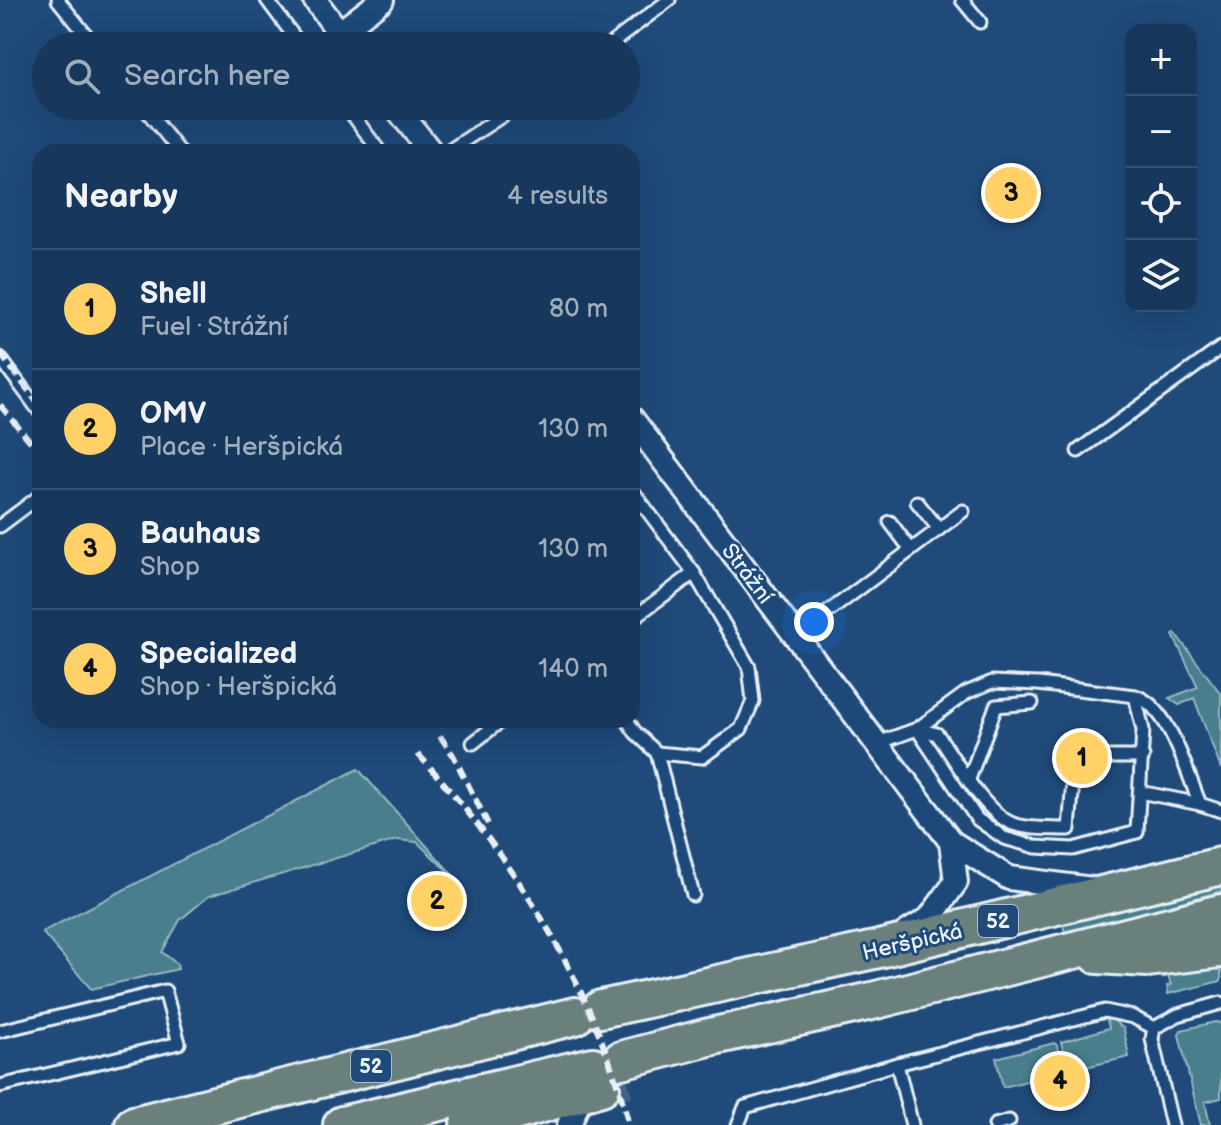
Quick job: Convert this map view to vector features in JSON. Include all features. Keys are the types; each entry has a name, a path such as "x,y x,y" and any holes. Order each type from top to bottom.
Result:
{"main road":[{"name":"Heršpická","path":"134,1125 588,1013 879,949 1221,866"},
{"name":"52","path":"342,1125 599,1085 705,1038 872,1001 1221,913"},
{"path":"1065,953 1148,958 1221,949"},
{"path":"501,1123 599,1085"}],"street":[{"path":"315,0 338,32"},
{"path":"352,32 382,0"},
{"path":"406,120 425,144"},
{"name":"Strážní","path":"640,430 951,842 1009,878 1117,893"},
{"name":"Strážní","path":"879,949 929,919 956,882 951,842"}],"lane":[{"path":"58,0 84,32"},
{"path":"267,0 291,32"},
{"path":"627,32 669,0"},
{"path":"962,0 980,22"},
{"path":"154,120 174,144"},
{"path":"356,120 374,144"},
{"path":"459,144 496,120"},
{"path":"1078,451 1221,348"},
{"path":"0,358 32,401"},
{"path":"640,501 694,573 749,667 753,701 741,729 702,757 657,753"},
{"path":"0,526 32,502"},
{"path":"917,502 939,529"},
{"path":"796,636 963,511"},
{"path":"890,522 911,550"},
{"path":"640,613 694,573"},
{"path":"878,743 917,729 966,693 992,682 1038,684 1135,696 1146,699 1164,718 1200,804"},
{"path":"917,729 977,819 1004,838 1025,844 1073,849 1137,832 1143,730 1135,696"},
{"path":"969,779 996,706 1032,703"},
{"path":"473,743 492,728"},
{"path":"632,728 657,753 693,895"},
{"path":"917,729 937,734 991,810 1011,823 1033,828 1069,829 1075,757 1143,757"},
{"path":"1140,792 1221,811"},
{"path":"0,1031 165,991 179,1043 0,1086"},
{"path":"1154,1028 1178,1015 1221,1003"},
{"path":"738,1125 745,1107 1105,1011 1133,1017 1154,1028"},
{"path":"1154,1028 1152,1039 1172,1125"},
{"path":"897,1064 912,1125"},
{"path":"995,1125 1009,1121"}],"green space":[{"path":"1175,633 1221,694 1221,769 1194,698 1179,705 1169,698 1198,687 1173,635"},
{"path":"358,769 459,882 417,842 397,840 209,896 180,920 162,952 177,964 178,969 91,989 42,932"},
{"path":"1221,883 1221,891 1065,934 1063,924"},
{"path":"1221,954 1221,981 1168,994 1167,986 1171,985 1168,976 1162,978 1160,963"},
{"path":"1112,1019 1124,1029 1129,1057 1068,1071 1061,1042 1109,1028 1107,1020"},
{"path":"1221,1023 1221,1098 1205,1102 1210,1125 1201,1125 1179,1035 1181,1030"},
{"path":"1054,1043 1060,1059 1053,1062 1055,1074 1003,1087 996,1058"}],"tunnel":[{"path":"601,1087 627,1079"}],"railway":[{"path":"0,353 32,395"},
{"path":"0,405 32,443"},
{"path":"440,736 488,824"},
{"path":"418,754 487,837 546,926 594,1022 629,1125"}],"place":[{"name":"Bauhaus","path":"1011,193"},
{"name":"Shell","path":"1082,758"},
{"name":"OMV","path":"437,901"},
{"name":"Specialized","path":"1060,1081"}]}
